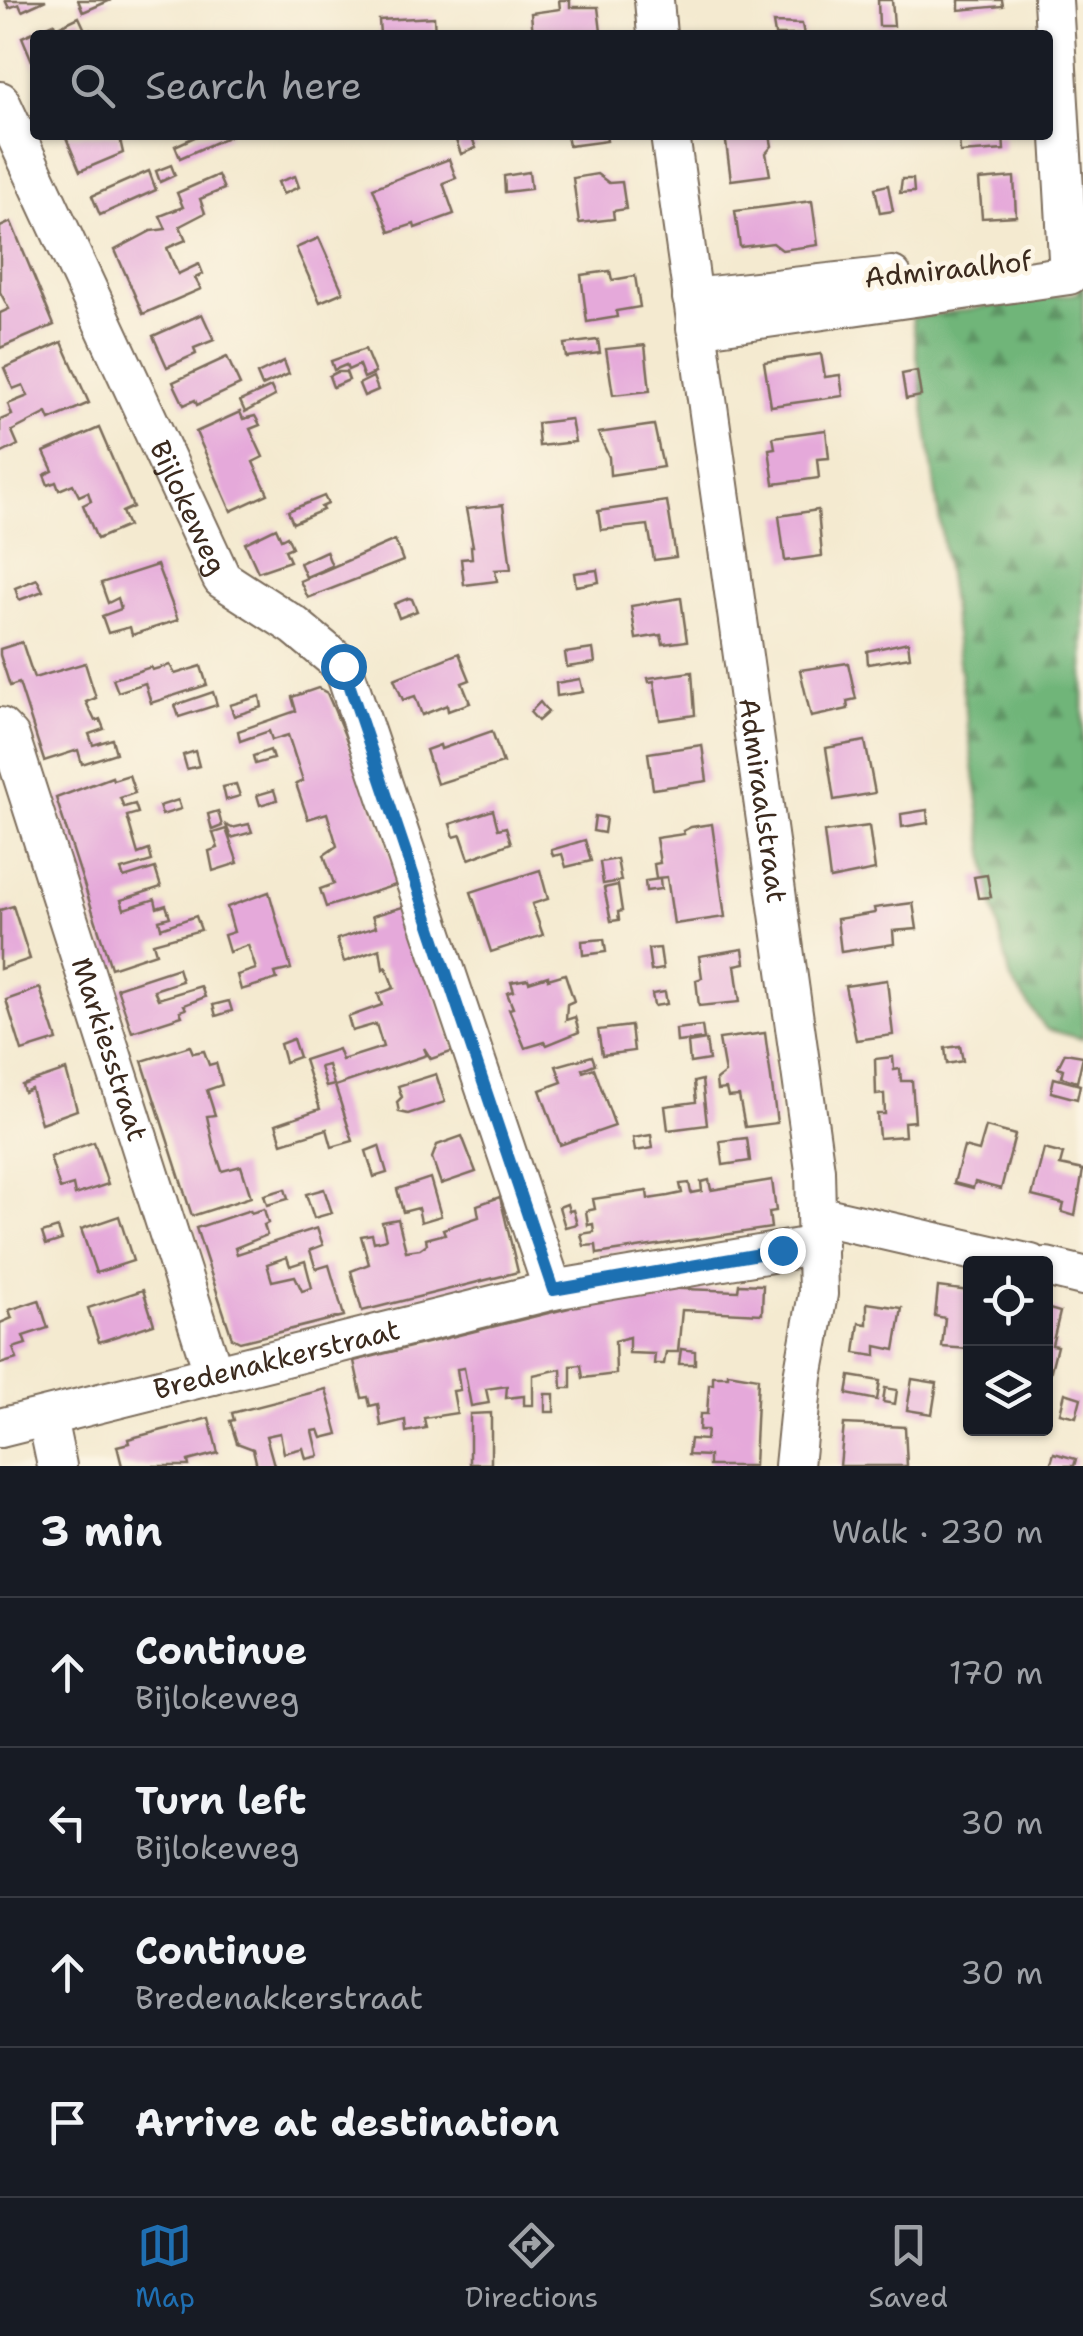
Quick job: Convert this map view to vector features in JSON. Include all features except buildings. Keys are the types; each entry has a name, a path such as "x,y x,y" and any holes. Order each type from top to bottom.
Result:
{"street":[{"path":"654,0 657,30"},
{"name":"Admiraalhof","path":"694,313 1069,266 1053,0"},
{"name":"Bijlokeweg","path":"0,101 222,578 295,626 343,666 553,1290"},
{"name":"Admiraalstraat","path":"671,140 810,1133 818,1294 803,1377 794,1466"},
{"name":"Markiesstraat","path":"0,727 10,737 214,1374"},
{"path":"553,1290 817,1230 981,1256"},
{"path":"1053,1269 1083,1276"},
{"name":"Bredenakkerstraat","path":"0,1428 553,1290"},
{"path":"47,1418 57,1466"}],"green space":[{"path":"1083,253 1083,1039 1046,1029 1011,980 991,897 912,318 1079,293 1078,254"}],"route":[{"path":"343,666 553,1290 782,1250"}]}
